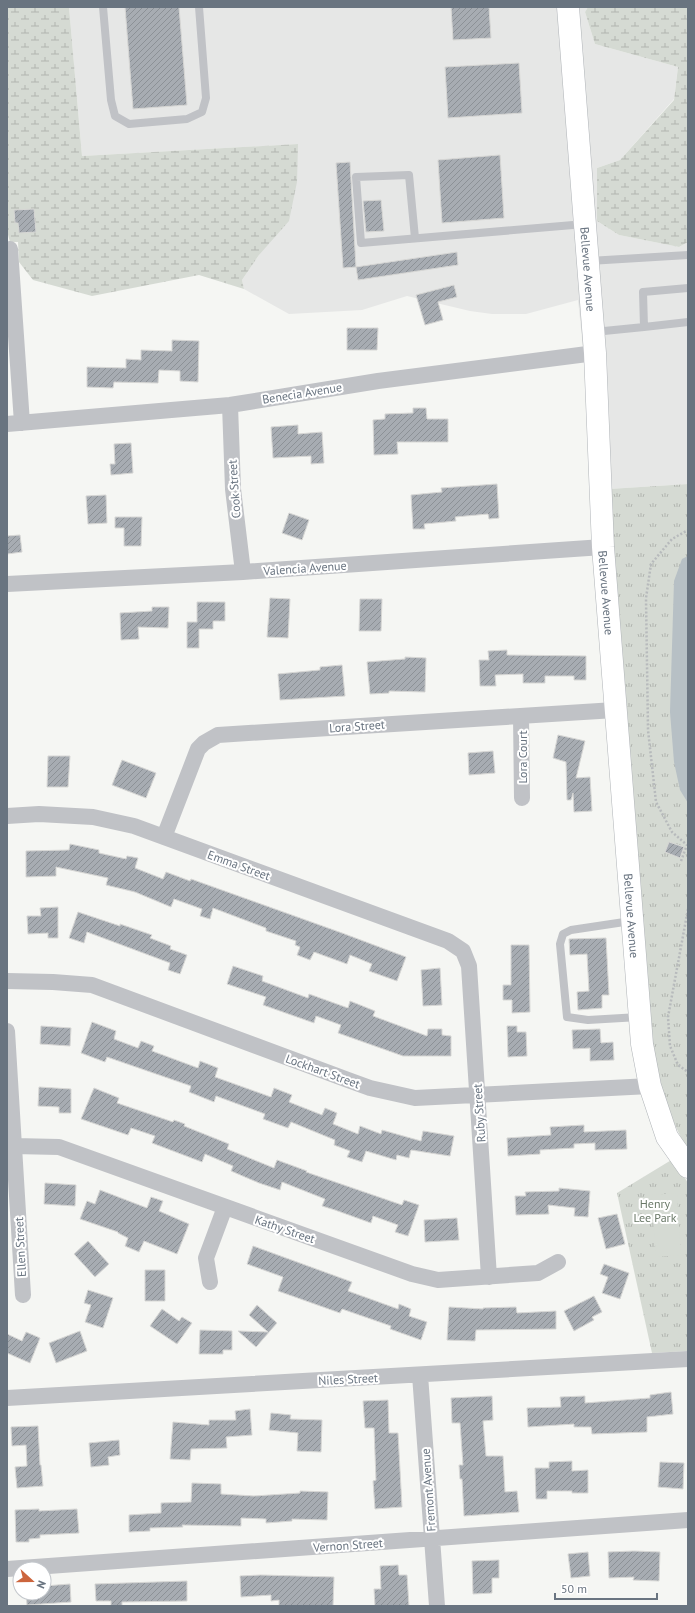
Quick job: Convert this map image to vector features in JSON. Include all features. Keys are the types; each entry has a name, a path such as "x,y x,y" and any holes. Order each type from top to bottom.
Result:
{"street":[{"name":"Bellevue Avenue","path":"568,7 595,354 603,547 642,1044 650,1086 667,1137 688,1167"},
{"path":"10,249 14,423"},
{"name":"Benecia Avenue","path":"14,423 230,405 378,381 595,354"},
{"name":"Cook Street","path":"230,405 233,489 243,572"},
{"name":"Valencia Avenue","path":"7,584 243,572 603,547"},
{"name":"Lora Street","path":"164,837 198,749 212,737 218,735 615,710"},
{"name":"Lora Court","path":"522,716 522,798"},
{"name":"Emma Street","path":"7,816 39,814 94,817 134,826 448,941 463,951"},
{"name":"Ruby Street","path":"463,951 469,966 489,1277"},
{"name":"Lockhart Street","path":"7,981 92,985 370,1088 415,1098 650,1086"},
{"name":"Ellen Street","path":"7,1031 23,1295"},
{"name":"Kathy Street","path":"14,1146 59,1147 225,1207 419,1275 438,1280 538,1273 558,1262"},
{"path":"210,1282 206,1258 225,1207"},
{"name":"Niles Street","path":"7,1398 688,1359"},
{"name":"Fremont Avenue","path":"420,1374 437,1606"},
{"name":"Vernon Street","path":"7,1569 688,1520"}],"lane":[{"path":"103,7 111,100 115,116 129,124 187,119 202,112 206,98 200,7"},
{"path":"415,238 409,175 356,177 361,243 585,224"},
{"path":"588,261 688,255"},
{"path":"644,327 643,292 688,288"},
{"path":"593,332 688,324"},
{"path":"632,921 570,930 563,934 560,944 567,1017 588,1020 640,1017"}],"path":[{"path":"681,861 687,845 672,832 656,802 648,730 646,598 651,564 672,539 688,530"},
{"path":"688,909 668,1017 670,1046 678,1065 688,1072"}],"shaded area":[{"path":"69,7 560,7 587,347 583,348 578,300 526,314 492,314 470,311 407,296 362,310 289,314 244,289 242,280 259,255 298,144 82,156"},
{"path":"576,7 588,7 585,12 595,44 678,67 674,99 620,160 597,168 597,221 619,235 679,247 688,242 688,484 609,489"},
{"path":"688,556 688,803 680,790 674,762 670,712 674,581 682,559"}],"green space":[{"path":"7,7 69,7 82,156 298,144 297,182 289,221 259,255 242,280 244,289 199,275 92,296 33,280 19,262 18,242 10,242 7,231"},
{"path":"588,7 688,7 688,242 679,247 619,235 597,221 597,168 620,160 674,100 678,67 595,44 585,12"},
{"path":"688,484 688,1152 673,1121 662,1092 648,1021 609,489"},
{"name":"Henry Lee Park","path":"673,1159 688,1183 688,1351 652,1353 617,1193"},
{"path":"677,1193 681,1255 656,1257 651,1195"}],"building":[{"path":"125,7 179,7 187,105 133,109"},
{"path":"451,7 489,7 491,38 453,40"},
{"path":"519,63 522,113 448,118 445,67"},
{"path":"500,155 504,218 442,223 438,160"},
{"path":"350,162 356,267 343,268 336,163"},
{"path":"381,200 384,231 366,232 363,201"},
{"path":"34,209 36,232 19,233 18,223 15,223 14,210"},
{"path":"457,252 458,265 358,280 356,267"},
{"path":"454,285 457,297 438,302 443,320 425,325 416,295"},
{"path":"347,328 378,328 377,350 347,350"},
{"path":"172,340 199,341 198,382 180,381 180,371 159,370 158,383 114,382 113,388 87,387 87,367 126,368 126,359 141,360 141,350 172,351"},
{"path":"413,408 426,408 427,419 448,419 448,442 397,442 398,454 374,455 373,420 385,419 385,414 413,413"},
{"path":"298,425 298,434 322,432 324,463 311,464 311,456 273,458 271,427"},
{"path":"131,443 133,473 111,475 110,464 115,464 114,444"},
{"path":"497,484 499,518 489,519 488,514 455,517 456,521 424,524 425,529 413,529 411,495 442,492 441,488"},
{"path":"106,495 107,523 88,524 86,496"},
{"path":"289,513 309,520 302,540 282,533"},
{"path":"115,517 142,517 141,546 124,546 124,528 115,528"},
{"path":"20,535 22,552 7,554 7,536"},
{"path":"270,598 290,599 288,638 267,637"},
{"path":"360,599 382,599 381,631 359,631"},
{"path":"197,602 225,602 225,621 213,621 213,629 199,629 199,648 187,648 187,622 197,622"},
{"path":"152,607 169,607 168,628 138,627 139,639 121,640 120,613 152,611"},
{"path":"507,650 507,655 586,656 586,680 574,680 574,676 545,676 545,683 523,683 523,674 495,675 496,686 480,686 479,660 489,660 488,651"},
{"path":"405,657 426,658 425,692 389,691 389,693 370,694 367,662 405,659"},
{"path":"342,665 345,696 280,700 278,674 320,670 320,667"},
{"path":"558,735 585,741 576,778 590,777 592,811 574,812 573,793 571,800 567,800 566,762 553,758"},
{"path":"493,751 495,773 469,775 468,753"},
{"path":"48,756 70,756 68,787 47,787"},
{"path":"122,760 156,773 146,798 112,785"},
{"path":"669,842 684,847 680,858 665,852"},
{"path":"70,844 99,850 99,853 126,859 127,856 138,858 135,868 163,879 166,872 190,881 191,879 406,957 397,981 369,971 372,964 350,955 347,964 314,952 310,960 297,955 300,947 295,945 296,941 266,931 266,928 213,908 210,919 200,916 202,909 174,899 171,907 135,892 106,885 108,878 56,867 56,876 26,877 26,851 69,850"},
{"path":"58,907 58,938 48,938 48,933 28,934 27,916 41,916 40,908"},
{"path":"78,912 152,935 150,938 171,946 170,949 187,955 180,974 168,970 170,963 87,932 84,943 69,938"},
{"path":"606,938 609,995 602,995 602,1008 578,1010 577,992 589,991 587,954 570,955 569,939"},
{"path":"511,945 529,945 530,1012 512,1013 512,1000 503,1000 503,985 511,985"},
{"path":"233,966 263,976 262,981 308,998 309,994 348,1008 350,1001 375,1011 373,1016 427,1036 428,1029 442,1029 442,1035 451,1036 451,1056 403,1056 338,1033 341,1025 316,1016 314,1023 263,1005 266,997 227,984"},
{"path":"440,968 442,1005 423,1006 421,970"},
{"path":"92,1022 116,1031 114,1039 138,1048 141,1041 154,1046 152,1051 198,1068 200,1061 218,1068 215,1077 271,1097 274,1088 292,1095 289,1102 322,1115 325,1108 337,1113 333,1124 358,1134 360,1126 381,1134 382,1130 421,1141 423,1131 454,1136 450,1156 411,1150 409,1158 397,1155 396,1160 366,1151 362,1162 347,1157 350,1151 334,1145 335,1140 291,1122 288,1128 263,1119 265,1114 216,1096 214,1102 189,1092 191,1086 107,1057 105,1062 81,1053"},
{"path":"41,1026 71,1028 70,1046 40,1044"},
{"path":"507,1026 517,1026 517,1032 526,1032 527,1056 508,1057"},
{"path":"600,1029 601,1043 613,1042 614,1060 590,1061 590,1048 573,1049 572,1030"},
{"path":"39,1087 71,1089 71,1113 59,1113 59,1107 38,1106"},
{"path":"94,1088 119,1098 117,1103 173,1122 174,1120 185,1124 184,1126 229,1144 227,1149 274,1168 277,1160 307,1171 306,1172 402,1205 404,1200 419,1205 408,1236 395,1232 398,1225 373,1216 371,1223 322,1206 325,1199 282,1182 280,1190 259,1183 231,1171 233,1166 205,1154 202,1162 152,1143 155,1136 131,1128 128,1135 81,1119"},
{"path":"584,1125 584,1132 626,1130 627,1149 595,1150 595,1143 574,1144 574,1148 540,1150 540,1154 508,1156 507,1138 551,1135 550,1127"},
{"path":"45,1183 76,1185 75,1206 44,1204"},
{"path":"559,1188 590,1191 588,1217 574,1216 575,1208 548,1205 549,1214 516,1215 515,1196 526,1196 525,1192 559,1191"},
{"path":"100,1190 147,1208 151,1197 163,1201 159,1211 189,1224 177,1254 144,1241 139,1252 125,1246 128,1238 118,1232 80,1219 87,1201 95,1204"},
{"path":"617,1214 625,1244 606,1249 598,1218"},
{"path":"457,1218 459,1240 425,1242 424,1220"},
{"path":"88,1241 109,1264 95,1277 74,1254"},
{"path":"253,1246 352,1282 348,1291 398,1309 399,1304 411,1309 409,1316 427,1322 421,1340 390,1329 391,1326 342,1309 340,1313 278,1291 283,1277 247,1264"},
{"path":"604,1264 629,1273 620,1299 602,1293 608,1277 600,1274"},
{"path":"145,1270 165,1270 165,1301 145,1301"},
{"path":"88,1290 113,1298 103,1328 85,1322 91,1305 84,1303"},
{"path":"594,1296 602,1312 592,1317 594,1320 574,1331 564,1311"},
{"path":"257,1305 277,1323 256,1347 238,1331 268,1332 249,1315"},
{"path":"449,1307 483,1309 516,1307 517,1313 556,1311 556,1329 476,1330 475,1341 447,1340"},
{"path":"162,1309 179,1321 182,1317 192,1323 177,1344 150,1326"},
{"path":"200,1330 232,1331 232,1350 223,1350 223,1354 199,1354"},
{"path":"80,1331 87,1351 56,1363 49,1343"},
{"path":"26,1332 40,1338 30,1363 7,1353 7,1334 22,1341"},
{"path":"671,1392 673,1414 647,1417 647,1432 592,1434 591,1427 574,1427 574,1424 528,1427 527,1408 561,1407 560,1397 585,1396 585,1403 650,1398 650,1395"},
{"path":"492,1396 493,1420 483,1421 486,1456 503,1456 505,1492 517,1491 519,1512 464,1516 462,1479 460,1479 459,1465 463,1465 460,1423 452,1423 451,1398"},
{"path":"388,1400 389,1433 398,1433 402,1507 375,1509 373,1481 376,1480 374,1428 365,1428 363,1401"},
{"path":"250,1409 252,1435 226,1437 227,1448 191,1449 190,1460 170,1459 173,1422 209,1425 209,1420 236,1420 235,1411"},
{"path":"271,1413 291,1415 290,1419 322,1420 321,1452 297,1451 298,1433 269,1430"},
{"path":"38,1426 40,1465 43,1486 17,1488 15,1467 27,1466 26,1445 12,1446 11,1427"},
{"path":"119,1440 120,1455 108,1457 109,1465 91,1467 89,1443"},
{"path":"572,1461 572,1471 588,1470 588,1493 572,1493 572,1491 547,1491 547,1499 536,1499 535,1468 549,1468 549,1462"},
{"path":"660,1462 684,1463 683,1489 658,1487"},
{"path":"192,1483 221,1484 221,1494 254,1496 300,1493 300,1491 328,1492 327,1520 292,1519 292,1521 266,1523 266,1519 241,1518 241,1526 182,1525 183,1527 150,1528 150,1531 129,1532 129,1515 161,1513 161,1503 191,1502"},
{"path":"39,1509 39,1511 77,1509 79,1533 40,1535 40,1538 29,1539 29,1542 16,1542 15,1510"},
{"path":"588,1552 590,1576 571,1578 568,1554"},
{"path":"608,1552 660,1552 659,1581 633,1580 634,1577 609,1578"},
{"path":"499,1560 499,1578 492,1578 492,1593 473,1594 472,1561"},
{"path":"398,1565 399,1575 407,1575 409,1606 375,1606 374,1589 381,1589 380,1566"},
{"path":"261,1575 334,1577 333,1606 279,1606 279,1600 271,1601 271,1595 241,1597 240,1576"},
{"path":"187,1581 187,1601 122,1602 122,1606 111,1606 111,1601 96,1601 95,1584"},
{"path":"70,1584 71,1602 27,1605 27,1601 52,1601 52,1585"}]}
